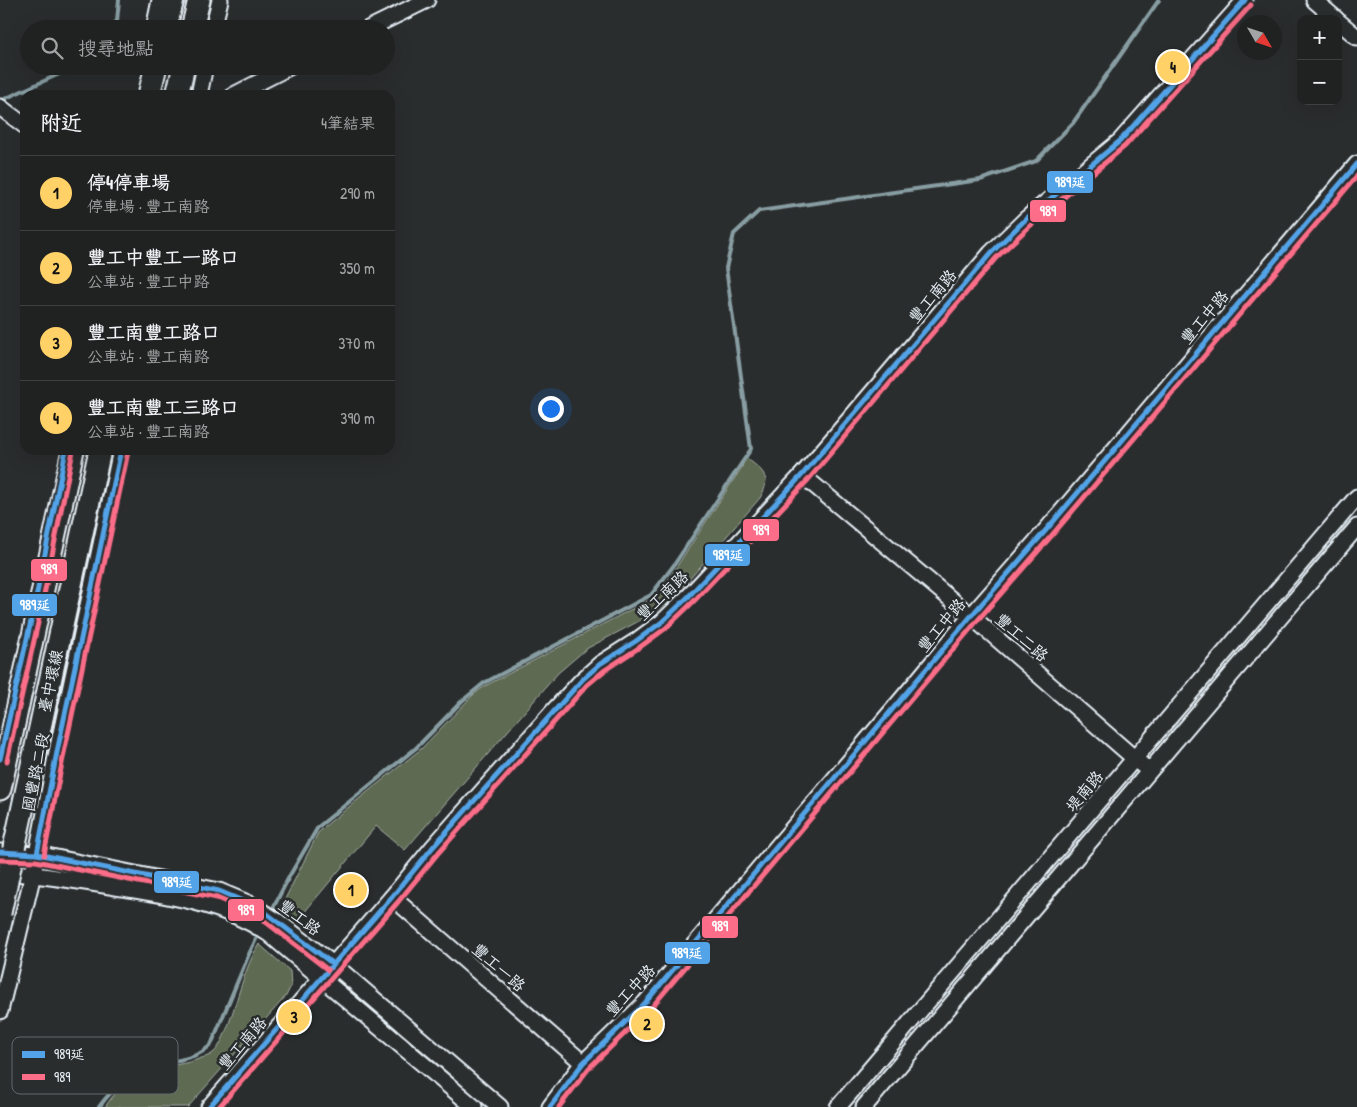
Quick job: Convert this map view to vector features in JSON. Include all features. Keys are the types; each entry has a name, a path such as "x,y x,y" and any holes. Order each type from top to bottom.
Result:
{"highway":[{"path":"168,20 173,0"},
{"path":"194,20 199,0"},
{"path":"150,90 154,75"},
{"path":"178,90 182,75"},
{"name":"臺中環線","path":"0,789 72,455"},
{"name":"臺中環線","path":"0,913 99,455"}],"street":[{"path":"156,20 160,0"},
{"path":"215,20 220,0"},
{"path":"386,20 427,0"},
{"name":"豐工南路","path":"209,1107 549,715 600,664 662,622 688,597 802,474 991,253 1026,219 1120,141 1244,0"},
{"path":"1314,0 1331,15"},
{"path":"1342,24 1357,38"},
{"path":"140,90 143,75"},
{"path":"200,90 203,75"},
{"path":"244,90 273,75"},
{"path":"2,112 20,123"},
{"name":"豐工中路","path":"550,1107 583,1063 645,1004 971,616 1357,164"},
{"path":"0,759 65,455"},
{"name":"國豐路二段","path":"0,1011 33,874 120,455"},
{"name":"豐工二路","path":"802,474 971,616 1149,771"},
{"name":"堤南路","path":"838,1107 1357,497"},
{"path":"864,1107 1357,527"},
{"name":"豐工路","path":"0,852 37,854 219,892 250,904 322,978 474,1107"},
{"name":"豐工路","path":"0,872 33,874 176,897 268,924 333,964 500,1107"},
{"name":"豐工一路","path":"392,898 583,1063"}],"green space":[{"path":"745,457 764,474 766,484 760,498 673,598 658,611 586,649 558,673 405,850 376,826 293,926 278,913 318,833 421,749 473,695 485,686 653,598 660,592 742,467"},
{"path":"259,944 290,971 291,986 286,996 188,1107 105,1107 115,1094 178,1094 178,1064 210,1055 216,1050 228,1026 245,974"}],"waterway":[{"path":"117,20 119,0"},
{"path":"271,912 318,827 416,748 462,701 484,683 651,595 674,565 751,449 726,268 734,234 759,211 980,180 1036,161 1073,123 1159,0"},
{"path":"24,90 57,75"},
{"path":"0,101 20,92"},
{"path":"178,1060 202,1052 211,1045 259,933"},
{"path":"99,1107 109,1094"}],"transit line":[{"name":"989延","path":"209,1107 392,897 433,847 582,680 600,664 662,622 688,597 802,475 991,253 1026,219 1120,141 1245,0"},
{"name":"989","path":"219,1107 398,902 439,852 587,685 605,670 666,628 693,602 808,480 996,258 1031,225 1125,146 1251,5"},
{"name":"989延","path":"550,1107 583,1063 645,1003 971,616 1357,164"},
{"name":"989","path":"559,1107 589,1068 651,1008 977,621 1357,176"},
{"name":"989延","path":"0,759 35,603 65,455"},
{"name":"989","path":"7,761 42,605 72,455"},
{"name":"989延","path":"37,854 120,455"},
{"name":"989","path":"44,855 127,455"},
{"name":"989延","path":"0,852 37,854 219,891 266,913 333,964"},
{"name":"989","path":"0,860 36,861 217,898 262,919 328,970"}],"place":[{"name":"豐工南豐工三路口","path":"1173,67"},
{"name":"停4停車場","path":"351,890"},
{"name":"豐工南豐工路口","path":"294,1017"},
{"name":"豐工中豐工一路口","path":"647,1024"}]}
